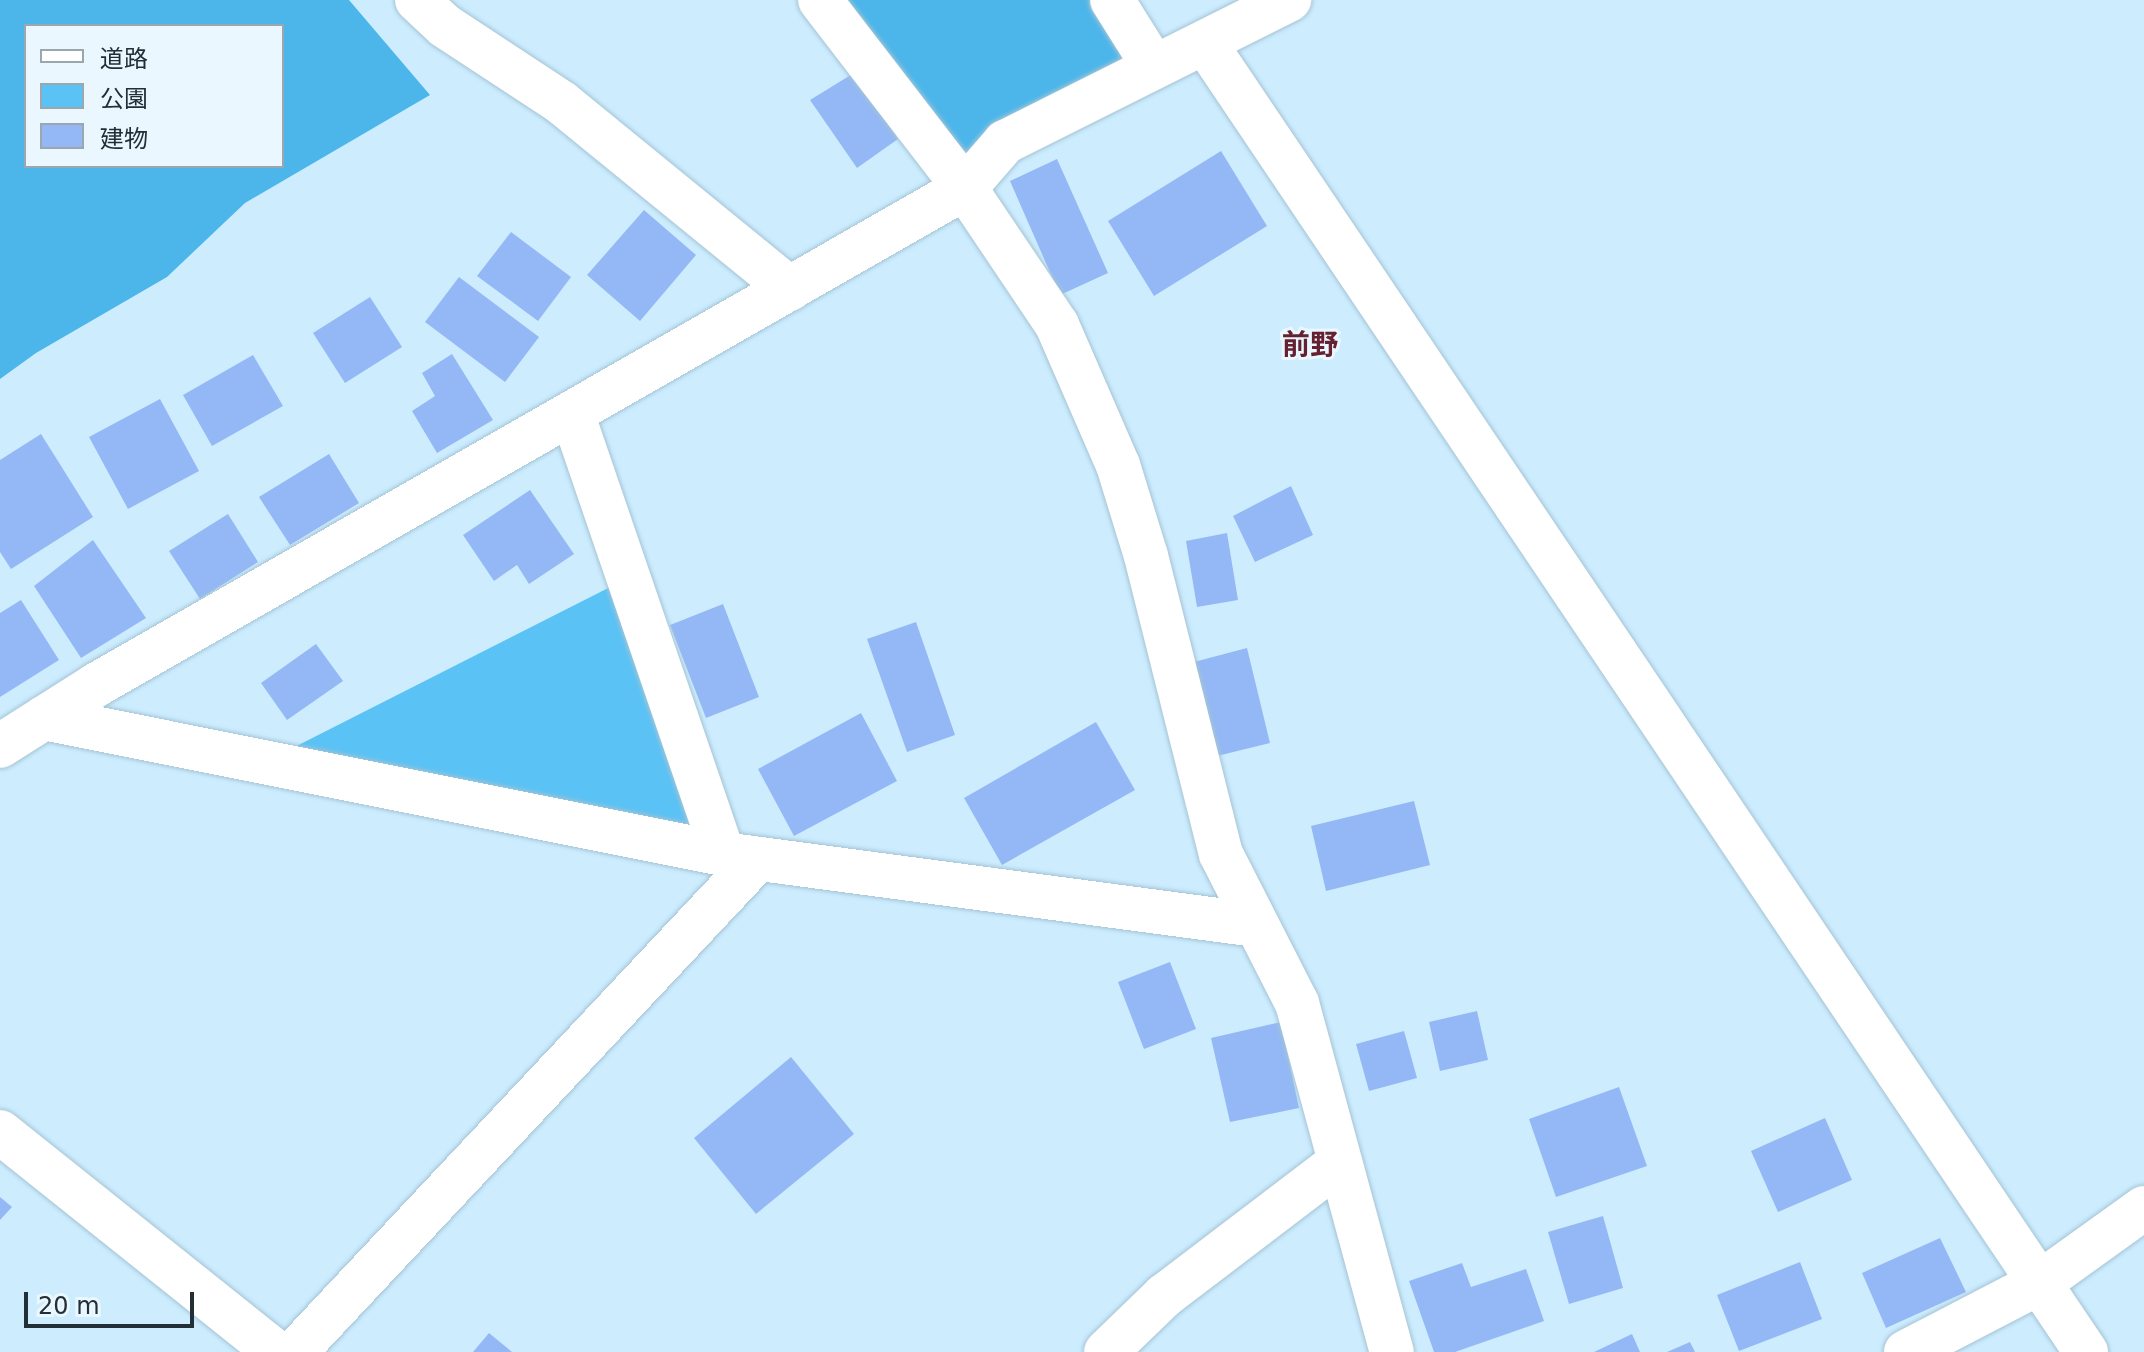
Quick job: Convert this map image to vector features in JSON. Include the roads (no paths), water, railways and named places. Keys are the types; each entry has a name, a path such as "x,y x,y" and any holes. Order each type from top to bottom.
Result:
{"street":[{"path":"417,0 445,26 562,103 790,289"},
{"path":"820,0 965,188 1057,325 1118,465 1146,556 1221,854 1297,1003 1392,1352"},
{"path":"1112,0 1154,67"},
{"path":"0,746 965,188 1005,142 1289,0"},
{"path":"1205,43 2086,1352"},
{"path":"572,413 740,856"},
{"path":"44,718 740,856 1256,925"},
{"path":"295,1352 740,856"},
{"path":"0,1132 276,1352"},
{"path":"1106,1352 1164,1296 1340,1162"},
{"path":"1906,1352 2041,1282 2144,1208"}],"district":[{"name":"前野","path":"1310,345"}]}
